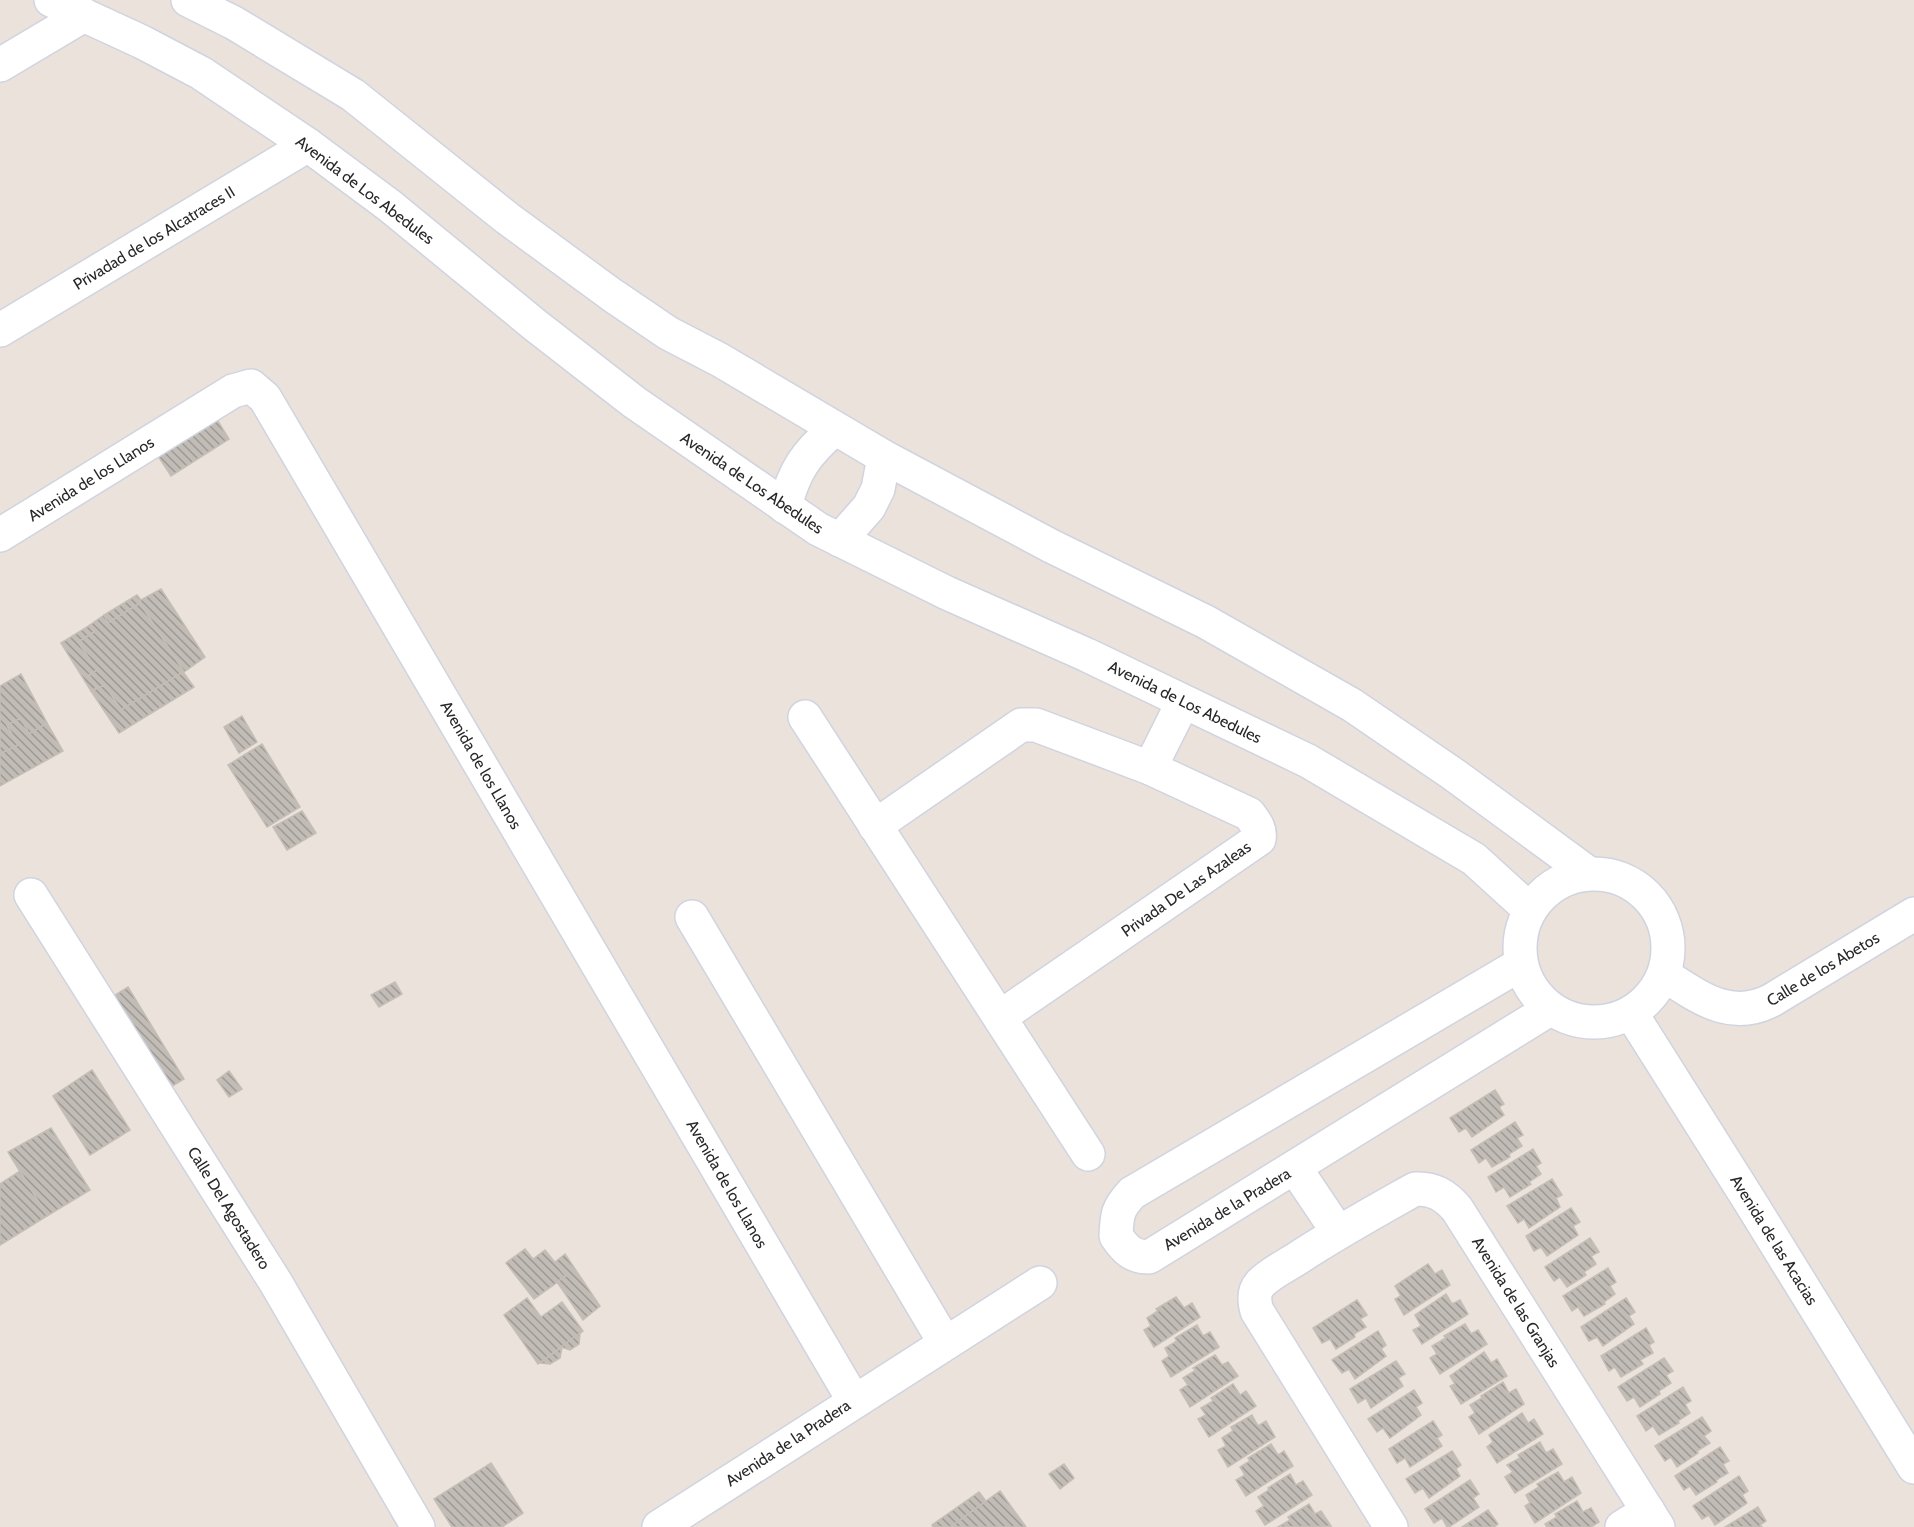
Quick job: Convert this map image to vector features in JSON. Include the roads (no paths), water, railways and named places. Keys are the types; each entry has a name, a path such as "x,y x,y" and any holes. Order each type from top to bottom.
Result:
{"street":[{"name":"Avenida de Los Abedules","path":"51,0 142,42 201,73 308,145 390,206 535,326 634,402 818,529 1308,761 1474,859 1530,910"},
{"path":"188,0 234,23 353,95 507,218 668,333 720,360 884,457 1051,546 1206,622 1352,705 1453,774 1588,873"},
{"path":"0,65 84,15"},
{"name":"Privadad de los Alcatraces II","path":"0,330 308,145"},
{"name":"Avenida de los Llanos","path":"0,536 232,392 251,386 265,398 854,1401"},
{"path":"785,507 791,483 800,465 813,447 834,429"},
{"path":"840,540 869,507 878,489 884,457"},
{"path":"1150,768 1183,702"},
{"path":"805,717 1088,1154"},
{"name":"Privada De Las Azaleas","path":"875,826 1021,725 1036,724 1150,768 1249,814 1257,825 1260,833 1259,839 1000,1017"},
{"path":"1588,873 1609,876 1629,883 1646,896 1660,913 1667,933 1668,955 1664,975 1651,997 1631,1013 1611,1022 1589,1023 1569,1019 1550,1009 1531,989 1521,964 1520,936 1530,910 1545,892 1565,879 1588,873"},
{"name":"Calle Del Agostadero","path":"31,895 276,1283 418,1527"},
{"name":"Calle de los Abetos","path":"1664,975 1700,998 1720,1006 1748,1010 1772,1000 1914,914"},
{"path":"692,917 945,1343"},
{"name":"Avenida de la Pradera","path":"1521,964 1132,1193 1121,1205 1116,1236 1126,1251 1140,1257 1149,1257 1550,1009"},
{"name":"Avenida de las Acacias","path":"1631,1013 1914,1467"},
{"path":"1295,1168 1338,1232"},
{"name":"Avenida de las Granjas","path":"1391,1527 1257,1311 1254,1300 1259,1285 1338,1232 1415,1189 1426,1189 1448,1199 1457,1209 1643,1522"},
{"name":"Avenida de la Pradera","path":"659,1527 1040,1283"}]}
